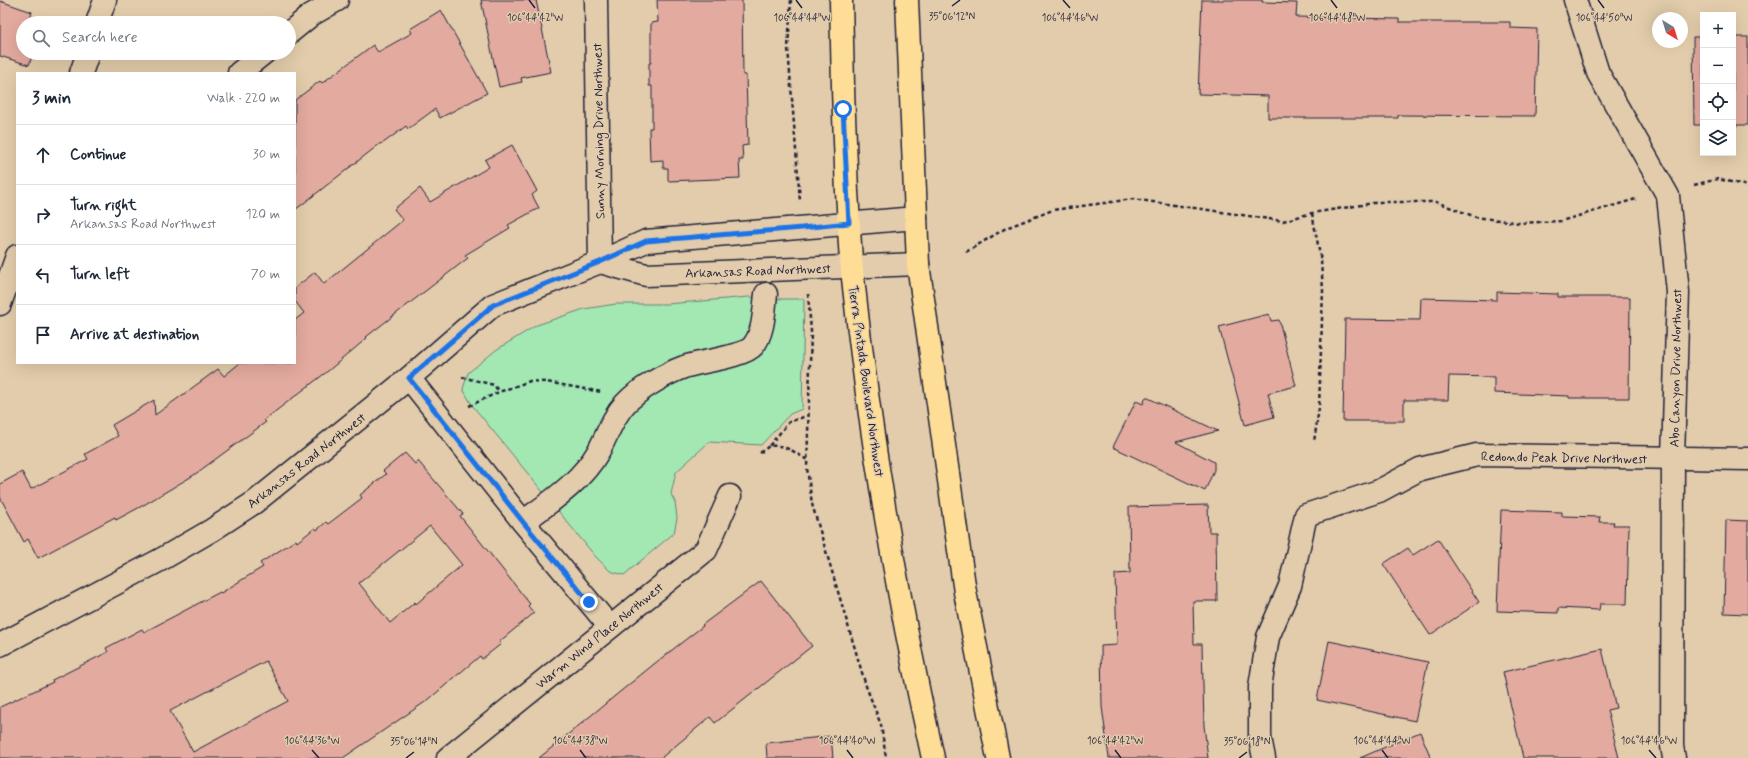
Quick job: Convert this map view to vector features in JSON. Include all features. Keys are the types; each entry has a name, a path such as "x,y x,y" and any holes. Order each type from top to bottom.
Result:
{"main road":[{"name":"Tierra Pintada Boulevard Northwest","path":"841,0 843,109 852,267 869,406 887,524 913,672 933,758"},
{"path":"907,0 918,264 965,592 998,758"}],"street":[{"path":"100,16 105,0"},
{"path":"296,27 311,15 337,0"},
{"name":"Sunny Morning Drive Northwest","path":"596,0 600,262"},
{"name":"Abo Canyon Drive Northwest","path":"1575,0 1598,73 1668,196 1678,292 1673,458 1672,746 1674,758"},
{"path":"81,72 86,60"},
{"path":"240,72 255,60"},
{"name":"Arkansas Road Northwest","path":"0,645 162,559 212,530 255,502 409,378 493,305 600,262 646,241 916,218"},
{"path":"0,304 16,259"},
{"name":"Arkansas Road Northwest","path":"600,262 646,275 918,264"},
{"path":"523,522 569,487 585,471 598,452 610,426 625,404 663,376 683,368 740,354 753,348 760,336 766,294"},
{"path":"409,378 523,522 610,627"},
{"name":"Redondo Peak Drive Northwest","path":"1264,758 1260,738 1260,687 1268,637 1290,586 1306,515 1379,491 1420,469 1477,455 1748,459"},
{"name":"Warm Wind Place Northwest","path":"448,758 706,550 730,496"}],"path":[{"path":"790,0 788,48 800,201"},
{"path":"1694,185 1718,179 1748,186"},
{"path":"966,252 1006,228 1054,210 1133,199 1283,221 1312,213 1380,202 1436,202 1476,217 1520,223 1560,221 1636,199"},
{"path":"1312,213 1321,261 1323,290 1319,408 1314,442"},
{"path":"808,294 811,331 807,460 812,504 866,686 881,725 886,758"},
{"path":"462,377 494,386 499,392"},
{"path":"469,406 499,392 530,381 546,382 599,391 614,396 625,404"},
{"path":"760,453 769,446 789,422 809,416"},
{"path":"769,446 776,445 793,450 807,460"}],"green space":[{"path":"749,297 804,299 802,409 790,414 761,445 709,442 676,472 671,494 675,502 677,518 674,533 624,575 610,571 595,556 472,405 463,389 468,373 496,350 537,325 584,309 616,304 667,304"}],"building":[{"path":"481,0 536,0 551,72 521,78 522,82 499,87"},
{"path":"657,0 742,0 743,75 746,75 748,145 742,146 743,160 739,160 740,178 668,181 668,168 663,168 663,160 650,161 649,128 652,128 652,86 649,86 649,63 651,63 651,23 658,22"},
{"path":"1202,0 1262,0 1262,2 1297,3 1296,17 1399,19 1399,22 1510,22 1510,28 1537,29 1535,116 1398,115 1398,118 1268,118 1268,96 1198,94"},
{"path":"0,1 32,12 31,16 16,16 16,60 31,60 29,65 0,56"},
{"path":"441,10 487,93 440,118 435,109 408,129 406,126 382,144 381,143 296,209 296,99 320,81 322,83 373,45 378,52 412,33 410,29"},
{"path":"1693,37 1700,37 1700,125 1694,125"},
{"path":"1736,37 1748,37 1748,125 1736,125"},
{"path":"512,145 537,191 532,195 539,208 508,225 510,228 465,255 468,258 366,337 367,338 328,371 264,420 266,422 194,475 116,520 115,517 38,558 28,539 24,542 0,497 0,484 22,472 31,489 88,459 85,454 118,436 112,425 154,400 155,415 218,369 224,376 239,364 296,364 296,319 304,313 296,302 296,287 315,272 324,284 403,220 394,209 420,188 430,202 489,167 485,160"},
{"path":"1497,292 1558,294 1558,297 1630,297 1629,398 1569,398 1569,396 1494,393 1494,377 1449,376 1448,400 1404,400 1404,421 1343,421 1345,319 1420,320 1421,298 1497,300"},
{"path":"1269,314 1271,321 1279,320 1296,386 1268,393 1274,417 1245,425 1219,327"},
{"path":"1146,397 1218,431 1176,442 1214,462 1214,470 1205,491 1113,447 1136,401 1143,404"},
{"path":"405,453 415,464 418,461 463,514 460,516 530,604 528,606 534,613 499,642 501,644 482,659 480,656 428,700 343,758 0,758 0,707 53,682 52,680 108,652 106,648 142,629 144,632 220,592 221,593 263,567 260,563 296,540 297,542 315,528 317,530 326,522 328,524 362,498 360,495 386,474 383,471","holes":["430,526 462,565 416,604 415,602 390,623 359,583","266,661 288,701 193,752 170,711"]},
{"path":"1208,505 1209,532 1216,532 1217,601 1193,601 1194,644 1202,644 1204,726 1208,758 1109,758 1102,707 1101,646 1117,645 1115,574 1130,573 1129,507"},
{"path":"1501,510 1562,512 1562,516 1600,517 1599,522 1614,522 1613,525 1629,525 1627,604 1600,604 1599,610 1558,608 1558,613 1497,611"},
{"path":"1726,520 1748,521 1748,614 1724,613"},
{"path":"1438,539 1479,602 1430,635 1383,564 1408,548 1413,555"},
{"path":"761,581 812,646 715,723 710,717 661,758 539,758 703,626 702,625"},
{"path":"1329,641 1428,662 1415,721 1317,700"},
{"path":"1602,649 1616,708 1607,710 1619,758 1523,758 1503,672"},
{"path":"1420,732 1431,758 1360,758"},
{"path":"831,736 833,758 767,758 766,743"}],"route":[{"path":"589,602 523,522 409,378 493,305 600,262 646,241 849,223 843,109"}]}
